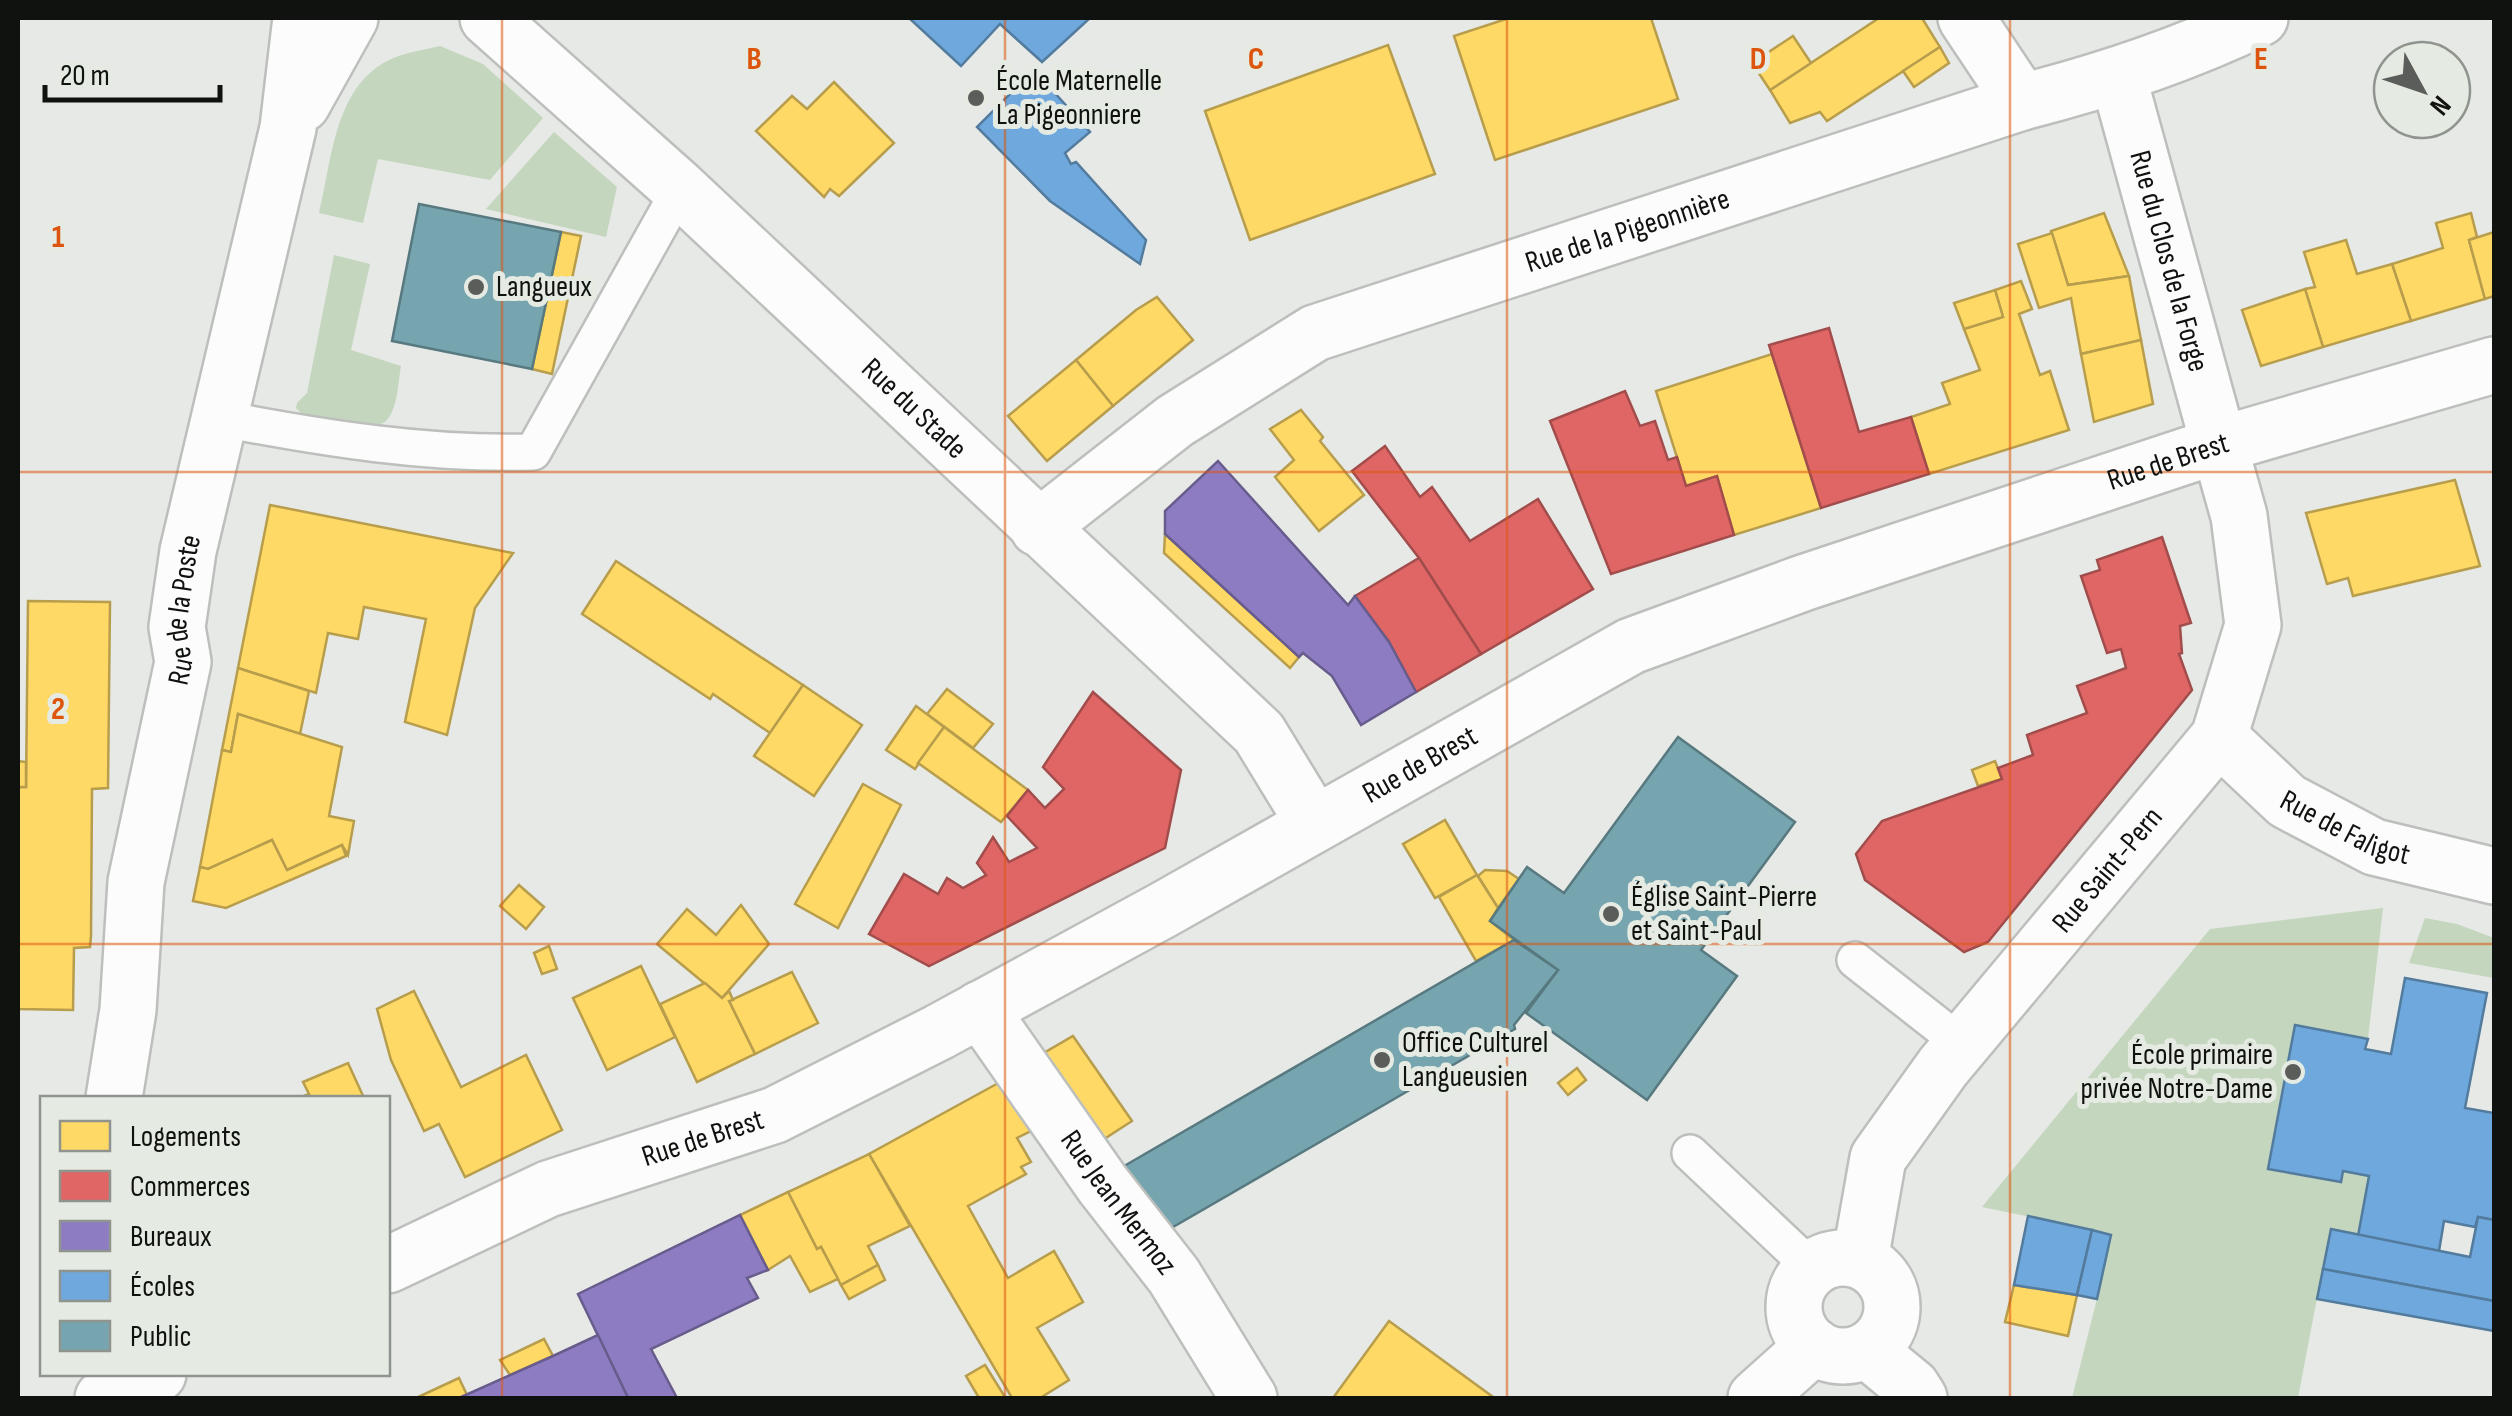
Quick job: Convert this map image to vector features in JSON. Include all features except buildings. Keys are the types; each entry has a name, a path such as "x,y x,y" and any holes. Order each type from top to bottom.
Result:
{"street":[{"name":"Rue de la Poste","path":"114,1096 128,1010 136,882 182,662 177,626 188,551 288,128 301,18"},
{"name":"Rue de la Poste","path":"288,128 350,18"},
{"name":"Rue du Stade","path":"488,18 680,189 1258,732 1314,823"},
{"path":"1966,18 2022,102"},
{"name":"Rue de la Pigeonnière","path":"1038,528 1175,422 1315,333 2022,102 2118,76 2196,48 2260,18"},
{"name":"Rue du Clos de la Forge","path":"2118,76 2220,445"},
{"name":"Rue de Brest","path":"390,1264 548,1189 775,1115 980,1010 1630,646 2220,445 2494,365"},
{"name":"Rue Saint-Pern","path":"1836,1264 1878,1158 1962,1044 2218,736 2253,625 2239,516 2220,445"},
{"name":"Rue de Faligot","path":"2218,736 2287,801 2374,847 2494,876"},
{"name":"Rue Jean Mermoz","path":"980,1010 1103,1186 1174,1276 1249,1398"},
{"path":"1756,1398 1840,1348 1888,1328 1891,1295 1884,1280 1836,1264 1800,1283 1794,1310 1798,1328 1840,1348 1912,1387 1919,1398"}],"lane":[{"path":"218,418 301,434 474,454 533,452 680,189"},
{"path":"1855,960 1962,1044"},
{"path":"1690,1153 1836,1264"}],"green space":[{"path":"440,46 483,64 543,118 490,180 378,159 363,223 319,213 338,128 356,89 369,73 387,61"},
{"path":"554,132 617,187 606,237 486,209"},
{"path":"334,255 370,264 351,350 401,366 393,409 381,424 334,421 302,414 296,408 307,393"},
{"path":"2383,908 2368,1039 2295,1026 2268,1168 2340,1182 2343,1171 2369,1176 2358,1234 2330,1230 2298,1398 2072,1398 2097,1299 2092,1230 1982,1207 2210,929"},
{"path":"2425,918 2457,924 2494,938 2494,978 2409,963"}],"place":[{"name":"École Maternelle La Pigeonniere","path":"976,98"},
{"name":"Langueux","path":"476,287"},
{"name":"Église Saint-Pierre et Saint-Paul","path":"1611,914"},
{"name":"Office Culturel Langueusien","path":"1382,1060"},
{"name":"École primaire privée Notre-Dame","path":"2293,1072"}]}
